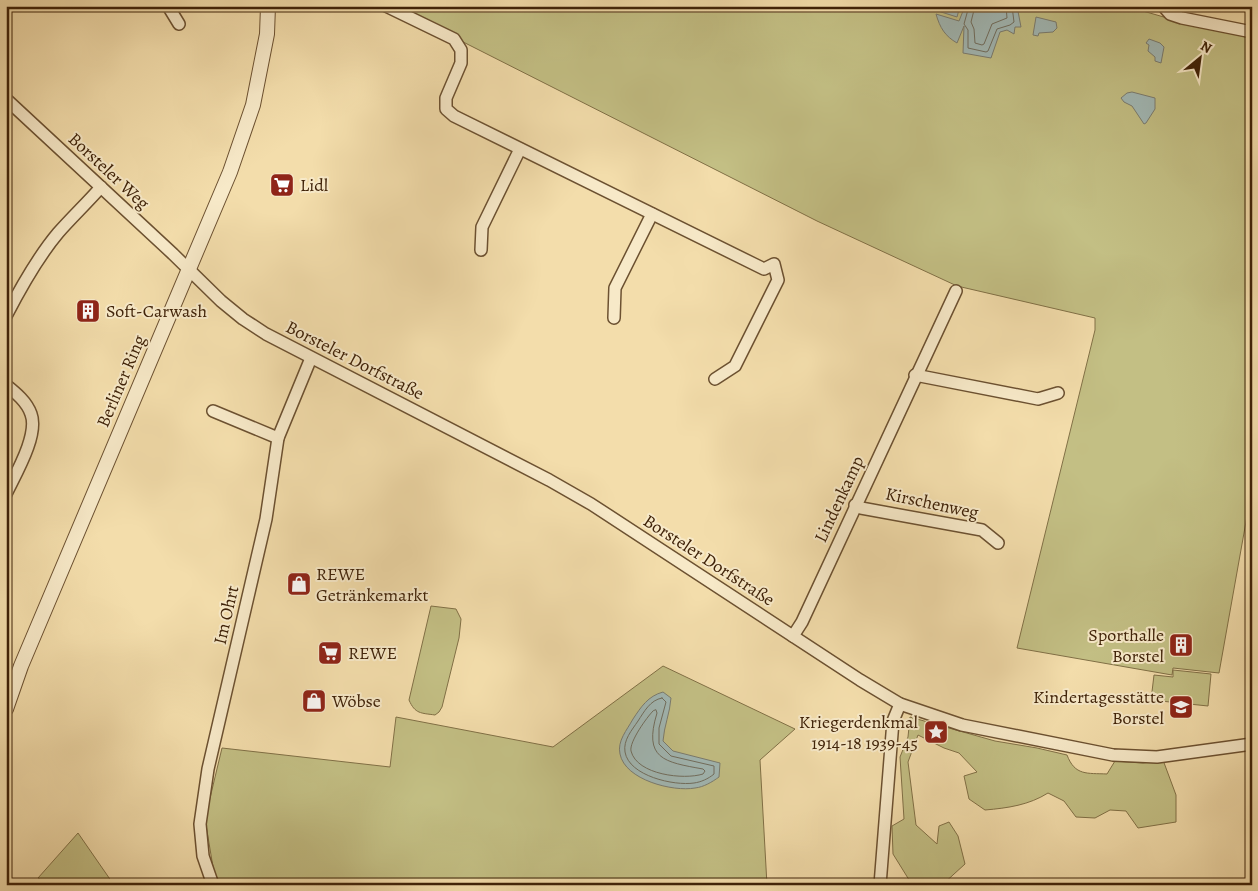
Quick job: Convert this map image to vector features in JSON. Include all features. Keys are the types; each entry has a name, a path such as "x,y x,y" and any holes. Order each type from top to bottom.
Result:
{"street":[{"path":"168,6 179,24"},
{"name":"Berliner Ring","path":"6,709 25,657 230,172 254,105 268,34 268,6"},
{"path":"386,6 454,39 461,50 461,63 446,98 446,109 454,116 764,269 774,264 778,280 735,366 715,379"},
{"path":"1163,6 1170,14 1182,18 1252,32"},
{"name":"Borsteler Weg","path":"6,99 188,269"},
{"path":"482,250 482,227 520,149"},
{"path":"6,316 22,284 43,253 101,187"},
{"path":"614,318 615,288 652,214"},
{"name":"Borsteler Dorfstraße","path":"188,269 221,301 266,334 574,495 900,704 962,725 1113,755 1157,757 1252,744"},
{"name":"Lindenkamp","path":"793,636 802,622 915,375 956,291"},
{"name":"Im Ohrt","path":"213,885 203,856 200,824 208,769 266,519 278,438 311,358"},
{"path":"915,375 1038,398 1058,393"},
{"path":"6,385 28,406 33,426 31,439 6,494"},
{"path":"214,411 278,438"},
{"name":"Kirschenweg","path":"855,505 861,508 982,530 998,542"},
{"path":"880,885 893,721 900,704"}],"shaded area":[{"path":"392,6 1137,6 1136,9 1188,24 1252,37 1252,488 1219,673 1173,668 1172,675 1017,648 1095,330 1095,318 957,286 817,221"},
{"path":"431,606 456,609 461,619 459,638 442,707 435,715 416,710 409,700"},
{"path":"663,666 795,729 760,760 767,885 222,885 214,873 205,819 222,748 390,767 396,717 553,747"},
{"path":"1173,670 1211,674 1208,706 1151,700 1154,675 1173,677"},
{"path":"910,717 995,741 1067,755 1074,767 1082,772 1107,774 1115,761 1143,763 1163,760 1176,795 1176,822 1138,828 1126,811 1110,810 1095,818 1076,817 1064,801 1048,793 1018,805 985,810 969,799 964,776 977,772 959,753 918,735 908,762 916,825 937,844 939,826 949,822 958,836 965,864 942,885 911,883 893,854 892,826 904,819 900,757 908,737"},
{"path":"78,833 114,885 50,885 38,878"}],"water":[{"path":"922,6 960,6 957,17"},
{"path":"965,6 1017,6 1021,27 1015,27 1014,34 1007,30 1000,32 991,58 963,53 964,26 957,43 944,31 936,14 959,21"},
{"path":"1036,17 1056,22 1057,28 1053,32 1039,33 1038,36 1033,35"},
{"path":"1149,39 1160,43 1164,47 1161,63 1155,61 1155,57 1148,51 1149,45 1146,43"},
{"path":"1132,92 1155,98 1155,109 1144,124 1132,106 1121,98 1127,93"},
{"path":"663,692 671,698 663,741 673,751 720,763 719,777 708,784 686,789 663,786 640,777 624,763 619,749 625,731 645,702"}],"place":[{"name":"Lidl","path":"282,185"},
{"name":"Soft-Carwash","path":"88,311"},
{"name":"REWE Getränkemarkt","path":"299,584"},
{"name":"Sporthalle Borstel","path":"1181,645"},
{"name":"REWE","path":"330,653"},
{"name":"Wöbse","path":"314,701"},
{"name":"Kindertagesstätte Borstel","path":"1181,707"},
{"name":"Kriegerdenkmal 1914-18 1939-45","path":"936,732"}]}
